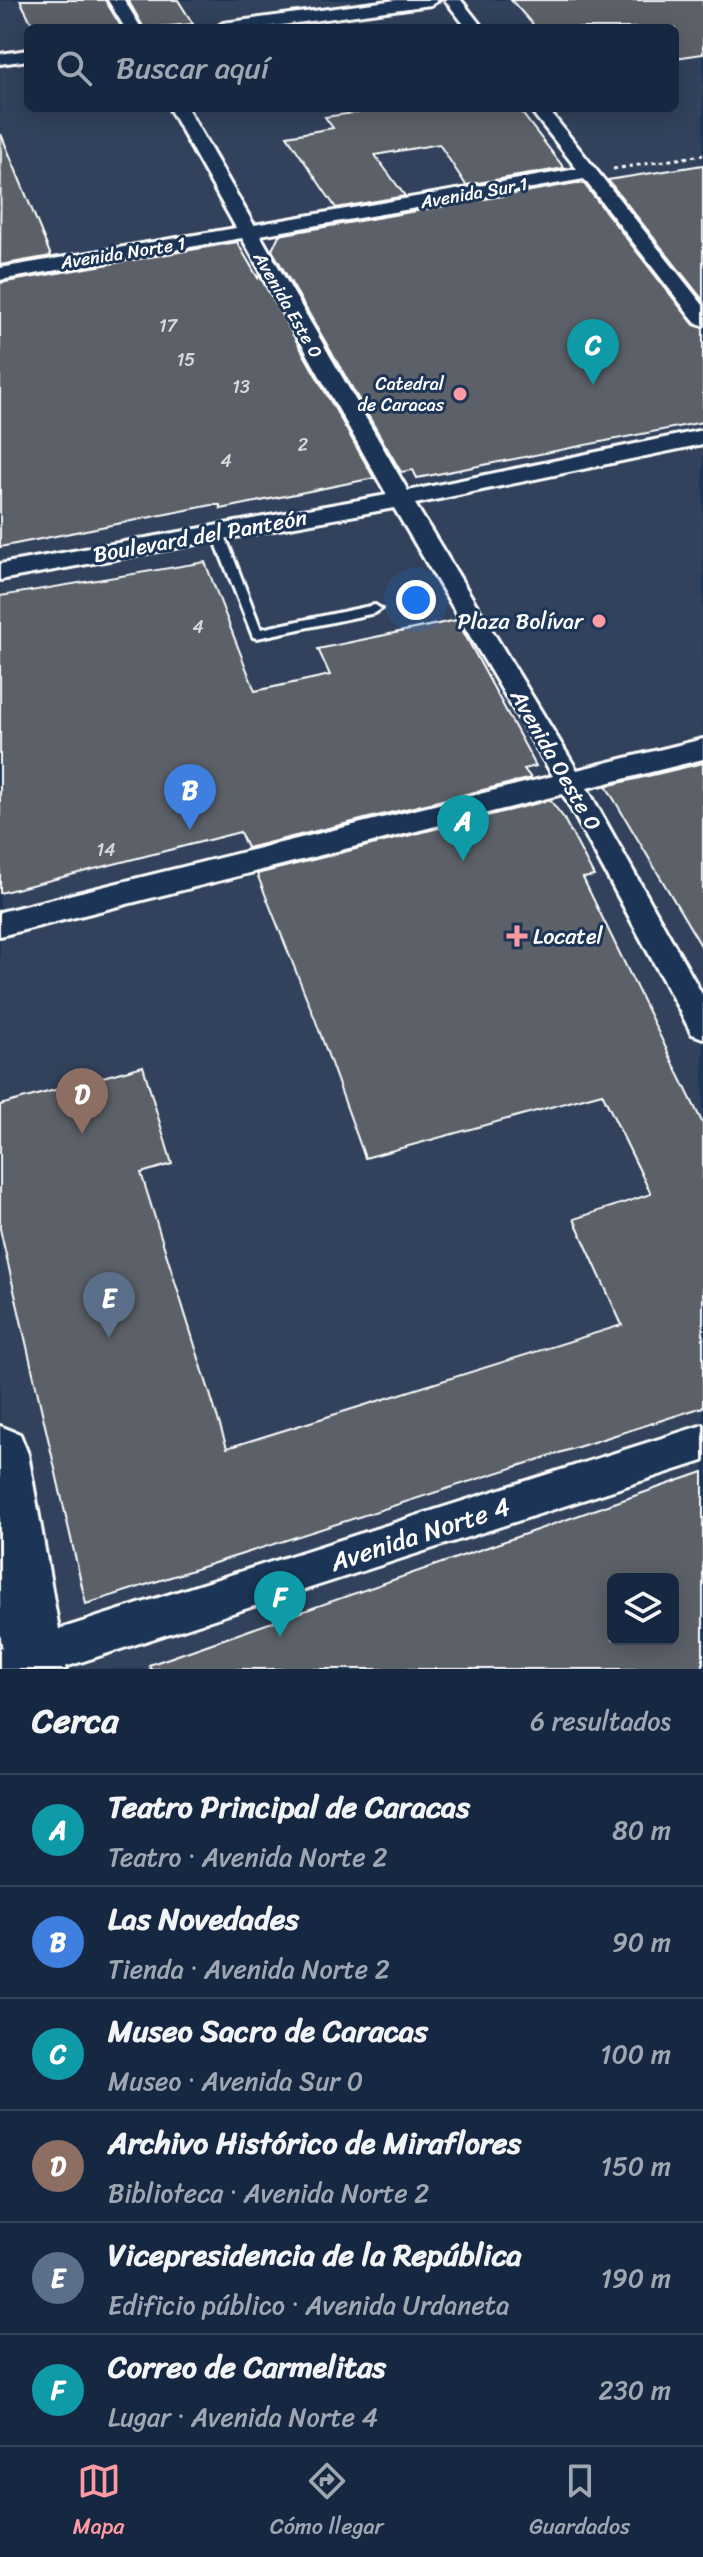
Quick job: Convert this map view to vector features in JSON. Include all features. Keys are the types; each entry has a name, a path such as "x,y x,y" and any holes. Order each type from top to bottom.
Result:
{"main road":[{"path":"0,1454 24,1665"}],"street":[{"path":"116,0 131,24"},
{"path":"253,24 431,0"},
{"path":"453,0 472,24"},
{"path":"0,59 24,56"},
{"name":"Avenida Este 0","path":"180,112 246,233 401,500"},
{"path":"541,112 703,319"},
{"name":"Avenida Sur 1","path":"246,233 588,173"},
{"name":"Avenida Norte 1","path":"0,274 246,233"},
{"name":"Boulevard del Panteón","path":"0,572 401,500 703,437"},
{"name":"Avenida Oeste 0","path":"401,500 573,771 703,1025"},
{"path":"0,924 573,771 703,749"},
{"name":"Avenida Norte 4","path":"24,1665 703,1443"}],"lane":[{"path":"218,533 257,634 375,609"}],"path":[{"path":"588,173 703,155"}],"shaded area":[{"path":"0,0 703,0 703,1669 0,1669"}],"building":[{"path":"20,0 105,0 120,24 32,24"},
{"path":"128,0 178,0 193,24 142,24"},
{"path":"511,0 703,0 703,54 679,57 679,24 532,24"},
{"path":"361,112 521,112 564,168 466,185 439,144 375,155 405,196 336,208 287,136 333,128 325,117"},
{"path":"1,134 51,256 0,265"},
{"path":"703,165 703,300 608,180"},
{"path":"584,184 694,325 703,328 703,422 417,478 413,470 401,472 272,250 279,235"},
{"path":"237,242 258,278 259,275 374,478 221,509 220,505 212,505 0,547 0,283"},
{"path":"205,562 255,691 330,675 318,649 457,620 536,766 524,769 531,778 247,848 240,832 0,893 0,596"},
{"path":"703,763 703,949 606,786"},
{"path":"550,800 563,817 594,876 583,878 703,1124 703,1407 86,1604 0,1229 0,1105 143,1066 172,1164 141,1173 227,1448 622,1325 574,1219 651,1194 602,1093 365,1158 315,1019 257,874"},
{"path":"703,1472 703,1669 150,1669 149,1665"}],"place":[{"name":"Museo Sacro de Caracas","path":"593,385"},
{"name":"Catedral de Caracas","path":"460,394"},
{"name":"Plaza Bolívar","path":"599,621"},
{"name":"Las Novedades","path":"190,830"},
{"name":"Teatro Principal de Caracas","path":"463,861"},
{"name":"Locatel","path":"517,936"},
{"name":"Archivo Histórico de Miraflores","path":"82,1134"},
{"name":"Vicepresidencia de la República","path":"109,1338"},
{"name":"Correo de Carmelitas","path":"280,1637"}]}
